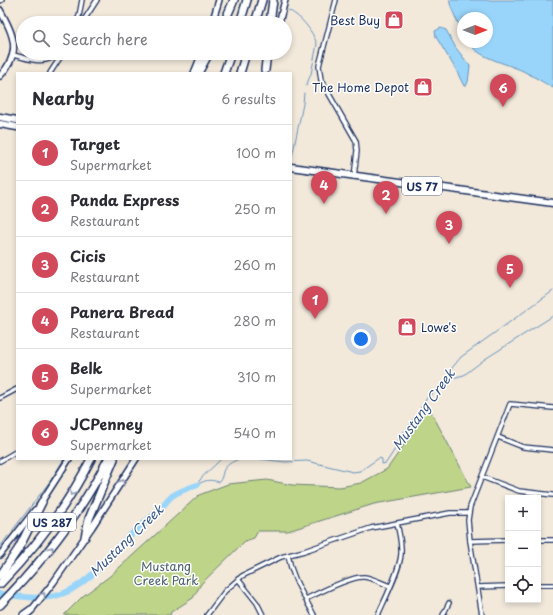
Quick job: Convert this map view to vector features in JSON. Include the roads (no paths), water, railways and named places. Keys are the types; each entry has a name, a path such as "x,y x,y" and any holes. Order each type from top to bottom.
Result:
{"highway":[{"path":"227,16 234,0"},
{"path":"242,16 247,0"},
{"path":"257,16 262,0"},
{"path":"271,16 273,0"},
{"path":"199,72 205,60"},
{"path":"224,72 228,60"},
{"path":"240,72 244,60"},
{"path":"264,72 266,60"},
{"name":"US 287","path":"2,579 20,563 52,522 82,476 90,460"},
{"name":"US 287","path":"0,605 26,579 77,514 107,460"},
{"path":"85,537 90,519 114,460"},
{"path":"2,579 42,502"}],"main road":[{"path":"214,16 219,0"},
{"path":"281,16 285,0"},
{"path":"0,10 14,44 13,55 9,65 0,76"},
{"path":"194,72 199,60"},
{"path":"264,72 268,60"},
{"path":"0,117 16,120"},
{"path":"0,124 16,127"},
{"name":"US 77","path":"292,167 553,204"},
{"path":"0,555 42,502 69,460"},
{"path":"29,612 53,583 135,460"}],"street":[{"path":"79,16 82,0"},
{"path":"87,16 97,0"},
{"path":"336,0 319,66 321,80 356,141 357,153 354,177"},
{"path":"51,72 58,60"},
{"path":"0,398 16,390"},
{"path":"482,615 470,541 468,513 510,404 553,408"},
{"path":"498,437 523,447 553,450"},
{"path":"0,461 16,452"},
{"path":"482,477 519,491 553,495"},
{"path":"206,615 222,594 238,579 263,564 358,532 450,513 468,513"},
{"path":"378,615 401,555 401,544 397,523"},
{"path":"470,541 505,540"},
{"path":"541,540 553,540"},
{"path":"288,555 290,570 296,584 314,615"},
{"path":"306,599 325,590 362,577 372,578 390,586"},
{"path":"238,579 263,615"},
{"path":"541,586 553,585"},
{"path":"478,587 505,586"},
{"path":"444,615 449,604"}],"water":[{"path":"449,0 553,0 553,88 523,71 485,56 473,48 493,48 493,12 457,12 457,20"},
{"path":"441,28 446,30 456,48 470,66 466,86 464,86 436,37 435,31"}],"waterway":[{"path":"288,10 306,24 317,44 311,74 306,86"},
{"path":"292,157 304,93"},
{"name":"Mustang Creek","path":"268,460 285,462 307,461 353,472 360,471 379,458 382,459 382,464 386,463 395,449 401,434 408,428 427,398 448,379 452,368 461,357 553,291"},
{"path":"448,379 464,375 485,359 553,316"},
{"path":"12,531 51,480 63,460"},
{"path":"197,484 202,477 220,460"},
{"name":"Mustang Creek","path":"197,485 207,480 219,482 225,467 237,460"},
{"name":"Mustang Creek","path":"0,594 42,598 65,593 75,588 102,565 125,540 161,508 172,496 197,485"},
{"path":"0,547 8,536"}],"place":[{"name":"Best Buy","path":"394,20"},
{"name":"The Home Depot","path":"423,87"},
{"name":"JCPenney","path":"503,107"},
{"name":"Panera Bread","path":"324,204"},
{"name":"Panda Express","path":"386,214"},
{"name":"Cicis","path":"449,244"},
{"name":"Belk","path":"510,288"},
{"name":"Target","path":"315,319"},
{"name":"Lowe's","path":"407,327"}],"park label":[{"name":"Mustang Creek Park","path":"166,573"}]}
